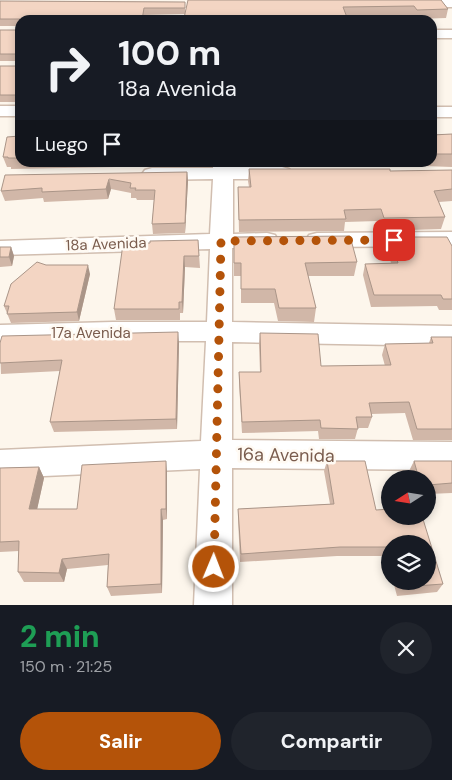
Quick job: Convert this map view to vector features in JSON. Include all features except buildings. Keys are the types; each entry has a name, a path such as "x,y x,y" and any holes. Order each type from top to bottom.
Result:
{"street":[{"path":"397,2 452,3"},
{"path":"437,34 452,34"},
{"path":"0,111 15,111"},
{"path":"437,112 452,112"},
{"path":"214,605 223,168"},
{"path":"136,175 223,168 302,173"},
{"name":"18a Avenida","path":"0,248 221,241 452,239"},
{"name":"17a Avenida","path":"0,335 39,333 219,333 452,336"},
{"name":"16a Avenida","path":"0,464 216,454 452,456"}],"route":[{"path":"214,567 221,241 394,240"}]}
